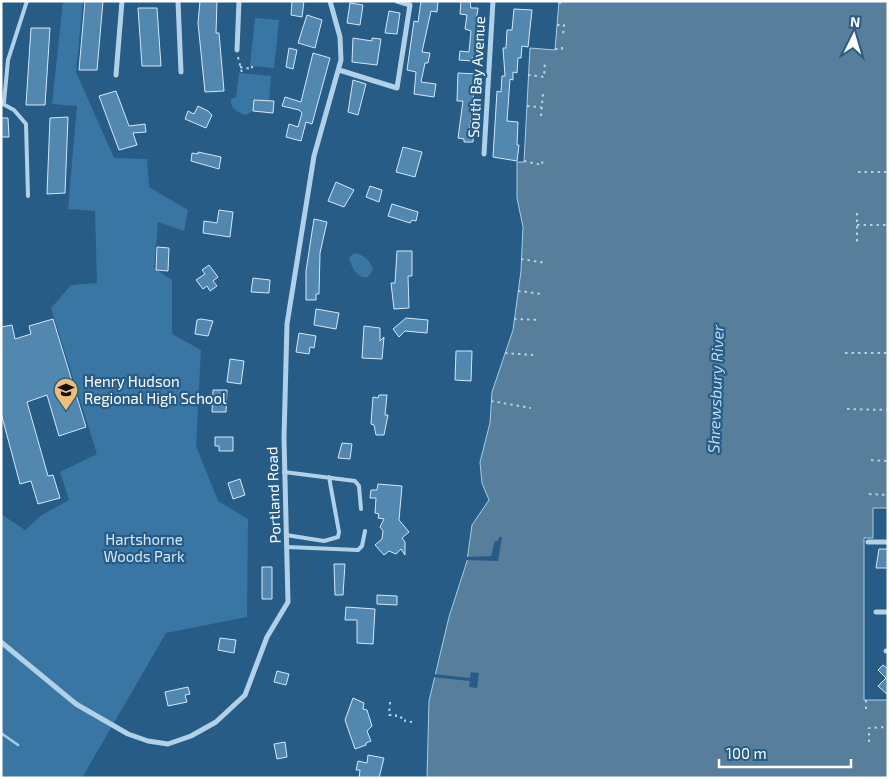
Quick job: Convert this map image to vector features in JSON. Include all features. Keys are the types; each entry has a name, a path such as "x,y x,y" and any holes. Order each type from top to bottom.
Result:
{"street":[{"path":"116,75 122,1"},
{"path":"178,1 181,72"},
{"path":"237,50 240,1"},
{"name":"Portland Road","path":"1,642 76,704 128,734 148,741 168,744 191,736 216,722 245,695 267,638 288,602 284,472 289,301 314,156 339,70 340,36 330,1"},
{"path":"339,70 397,88 410,5 397,1"},
{"name":"South Bay Avenue","path":"484,154 493,1"},
{"path":"868,542 888,542"},
{"path":"876,612 888,612"}],"lane":[{"path":"27,1 8,60 2,103 24,119 26,124 28,196"},
{"path":"284,472 355,481 359,486 361,509"},
{"path":"286,535 324,541 333,541 338,537 339,532 329,477"},
{"path":"287,547 358,550 362,546 365,531"}],"path":[{"path":"559,2 566,1"},
{"path":"557,25 564,26 563,35"},
{"path":"555,48 562,49 562,46"},
{"path":"237,50 242,73"},
{"path":"528,76 544,77 545,62"},
{"path":"240,67 252,69 252,66"},
{"path":"541,116 543,93"},
{"path":"527,106 542,108"},
{"path":"524,161 542,165 543,158"},
{"path":"858,172 888,172"},
{"path":"857,212 857,242"},
{"path":"857,225 888,225"},
{"path":"522,259 546,263"},
{"path":"518,291 542,294"},
{"path":"514,319 540,320"},
{"path":"505,353 533,355"},
{"path":"845,353 888,353"},
{"path":"491,401 531,408"},
{"path":"846,409 888,410"},
{"path":"870,460 888,461"},
{"path":"869,494 888,495"},
{"path":"866,700 866,712"},
{"path":"390,702 389,714 412,722"},
{"path":"869,742 869,728 888,727"}],"green space":[{"name":"Hartshorne Woods Park","path":"63,1 83,1 76,72 114,158 147,159 149,187 188,210 184,231 158,222 154,268 172,280 172,334 201,350 196,446 218,501 248,519 247,617 166,633 82,778 1,778 1,514 25,530 42,515 69,500 60,472 97,454 51,308 71,285 97,283 95,211 68,209 77,106 52,104"},
{"path":"255,18 279,20 274,68 250,66"},
{"path":"239,73 271,76 269,101 274,101 273,113 253,111 245,115 233,108 231,99 236,97"},
{"path":"354,253 363,256 370,264 373,270 368,277 358,275 353,269 349,258"}],"water":[{"name":"Shrewsbury River","path":"559,1 888,1 888,508 873,508 873,538 864,538 864,700 888,700 888,778 427,778 429,701 449,617 467,561 472,525 489,500 482,483 480,462 490,423 492,392 513,330 521,271 523,227 517,198 517,162 524,162 530,48 555,50"}],"pier":[{"path":"499,537 502,537 498,561 464,560 465,557 491,556 495,541 498,541"},
{"path":"471,672 479,673 477,688 469,687 470,681 432,677 433,674 470,678"}],"building":[{"path":"85,1 103,1 97,70 79,70"},
{"path":"200,1 217,1 216,33 219,33 224,91 205,92 198,23"},
{"path":"292,1 304,1 302,17 291,15"},
{"path":"421,1 438,1 437,12 431,11 422,52 430,53 428,63 425,63 421,82 436,84 434,97 414,94 416,72 407,70 414,21 418,22"},
{"path":"461,1 470,1 471,8 478,8 476,21 481,22 479,59 472,58 472,61 459,60 460,51 469,52 471,31 465,29 467,15 460,14"},
{"path":"350,3 363,5 360,25 347,23"},
{"path":"138,8 157,8 161,66 142,66"},
{"path":"514,9 532,10 528,47 522,46 521,58 518,58 517,73 513,72 513,80 510,79 507,121 518,122 517,145 519,145 517,161 493,157 497,91 501,92 502,76 505,76 503,48 506,48 507,30 512,30"},
{"path":"389,11 400,13 397,34 385,33"},
{"path":"307,15 322,20 315,48 298,43"},
{"path":"31,28 50,28 45,105 26,105"},
{"path":"353,38 372,41 372,38 381,39 377,65 352,62"},
{"path":"289,48 297,50 293,69 286,67"},
{"path":"313,53 330,58 312,124 306,122 301,141 286,137 289,124 298,127 302,113 299,110 282,106 285,97 301,102"},
{"path":"458,73 478,74 476,90 474,90 470,126 470,129 474,129 473,142 464,142 464,139 458,138 463,101 457,101"},
{"path":"353,80 366,84 358,115 348,112"},
{"path":"116,91 129,126 145,124 146,132 133,133 137,145 119,150 99,96"},
{"path":"254,100 274,101 273,113 253,111"},
{"path":"198,106 212,115 206,128 185,119 188,111 194,114"},
{"path":"68,117 65,193 47,194 50,118"},
{"path":"1,118 8,118 9,137 1,137"},
{"path":"403,147 422,152 415,177 396,172"},
{"path":"198,152 221,157 219,169 191,161 192,153 198,154"},
{"path":"336,182 354,190 344,207 328,201"},
{"path":"370,186 382,190 379,202 366,197"},
{"path":"392,204 418,212 416,221 412,220 410,223 388,216"},
{"path":"219,210 233,212 230,237 203,233 204,221 217,223"},
{"path":"314,219 327,222 320,253 319,294 316,294 316,300 306,300 306,271"},
{"path":"157,247 169,248 168,271 156,270"},
{"path":"397,251 412,251 412,276 408,276 409,308 394,309 391,283 395,283"},
{"path":"209,265 218,277 213,281 217,286 210,291 207,286 203,289 196,280 205,274 202,270"},
{"path":"253,278 270,280 269,293 251,292"},
{"path":"316,309 339,313 336,329 314,325"},
{"path":"406,318 428,320 427,333 405,331 399,337 393,329"},
{"name":"Henry Hudson Regional High School","path":"53,319 86,427 59,436 47,395 27,402 48,476 53,475 60,498 38,504 31,481 20,484 1,413 1,327 12,325 15,339 31,334 29,326"},
{"path":"197,320 213,321 208,336 195,334"},
{"path":"364,326 380,328 380,341 384,337 382,359 362,358"},
{"path":"299,333 316,336 314,348 310,347 309,354 296,352"},
{"path":"456,351 472,351 471,381 455,380"},
{"path":"230,359 244,361 241,384 227,382"},
{"path":"213,390 227,390 226,412 212,412"},
{"path":"379,395 387,395 385,415 388,415 384,435 376,435 374,425 371,424 373,397 378,398"},
{"path":"215,437 233,437 233,451 219,451 219,446 215,446"},
{"path":"342,443 352,444 350,459 338,458"},
{"path":"240,479 245,495 233,499 228,483"},
{"path":"378,484 402,486 399,520 409,532 402,538 405,542 405,555 401,549 396,554 389,551 384,555 375,545 382,539 383,531 380,527 384,519 378,518 379,514 375,513 376,498 370,498 371,490 377,490"},
{"path":"879,549 888,549 888,568 876,568"},
{"path":"334,564 345,564 343,595 335,595"},
{"path":"262,567 272,567 272,599 262,599"},
{"path":"377,595 397,596 397,605 377,604"},
{"path":"346,607 375,609 373,644 357,643 357,620 345,620"},
{"path":"220,638 236,640 234,653 218,650"},
{"path":"883,665 888,669 888,695 878,686 886,678 878,670"},
{"path":"277,671 289,674 286,685 274,682"},
{"path":"188,687 190,694 185,695 187,702 168,706 165,692"},
{"path":"353,698 364,703 363,709 367,710 372,726 367,731 371,741 355,749 345,720"},
{"path":"285,742 287,757 277,759 274,744"},
{"path":"368,755 384,758 379,778 359,778 360,770 356,770 358,761 367,763"}],"waterway":[{"path":"1,733 18,745"}],"place":[{"name":"Henry Hudson Regional High School","path":"66,411"}]}
